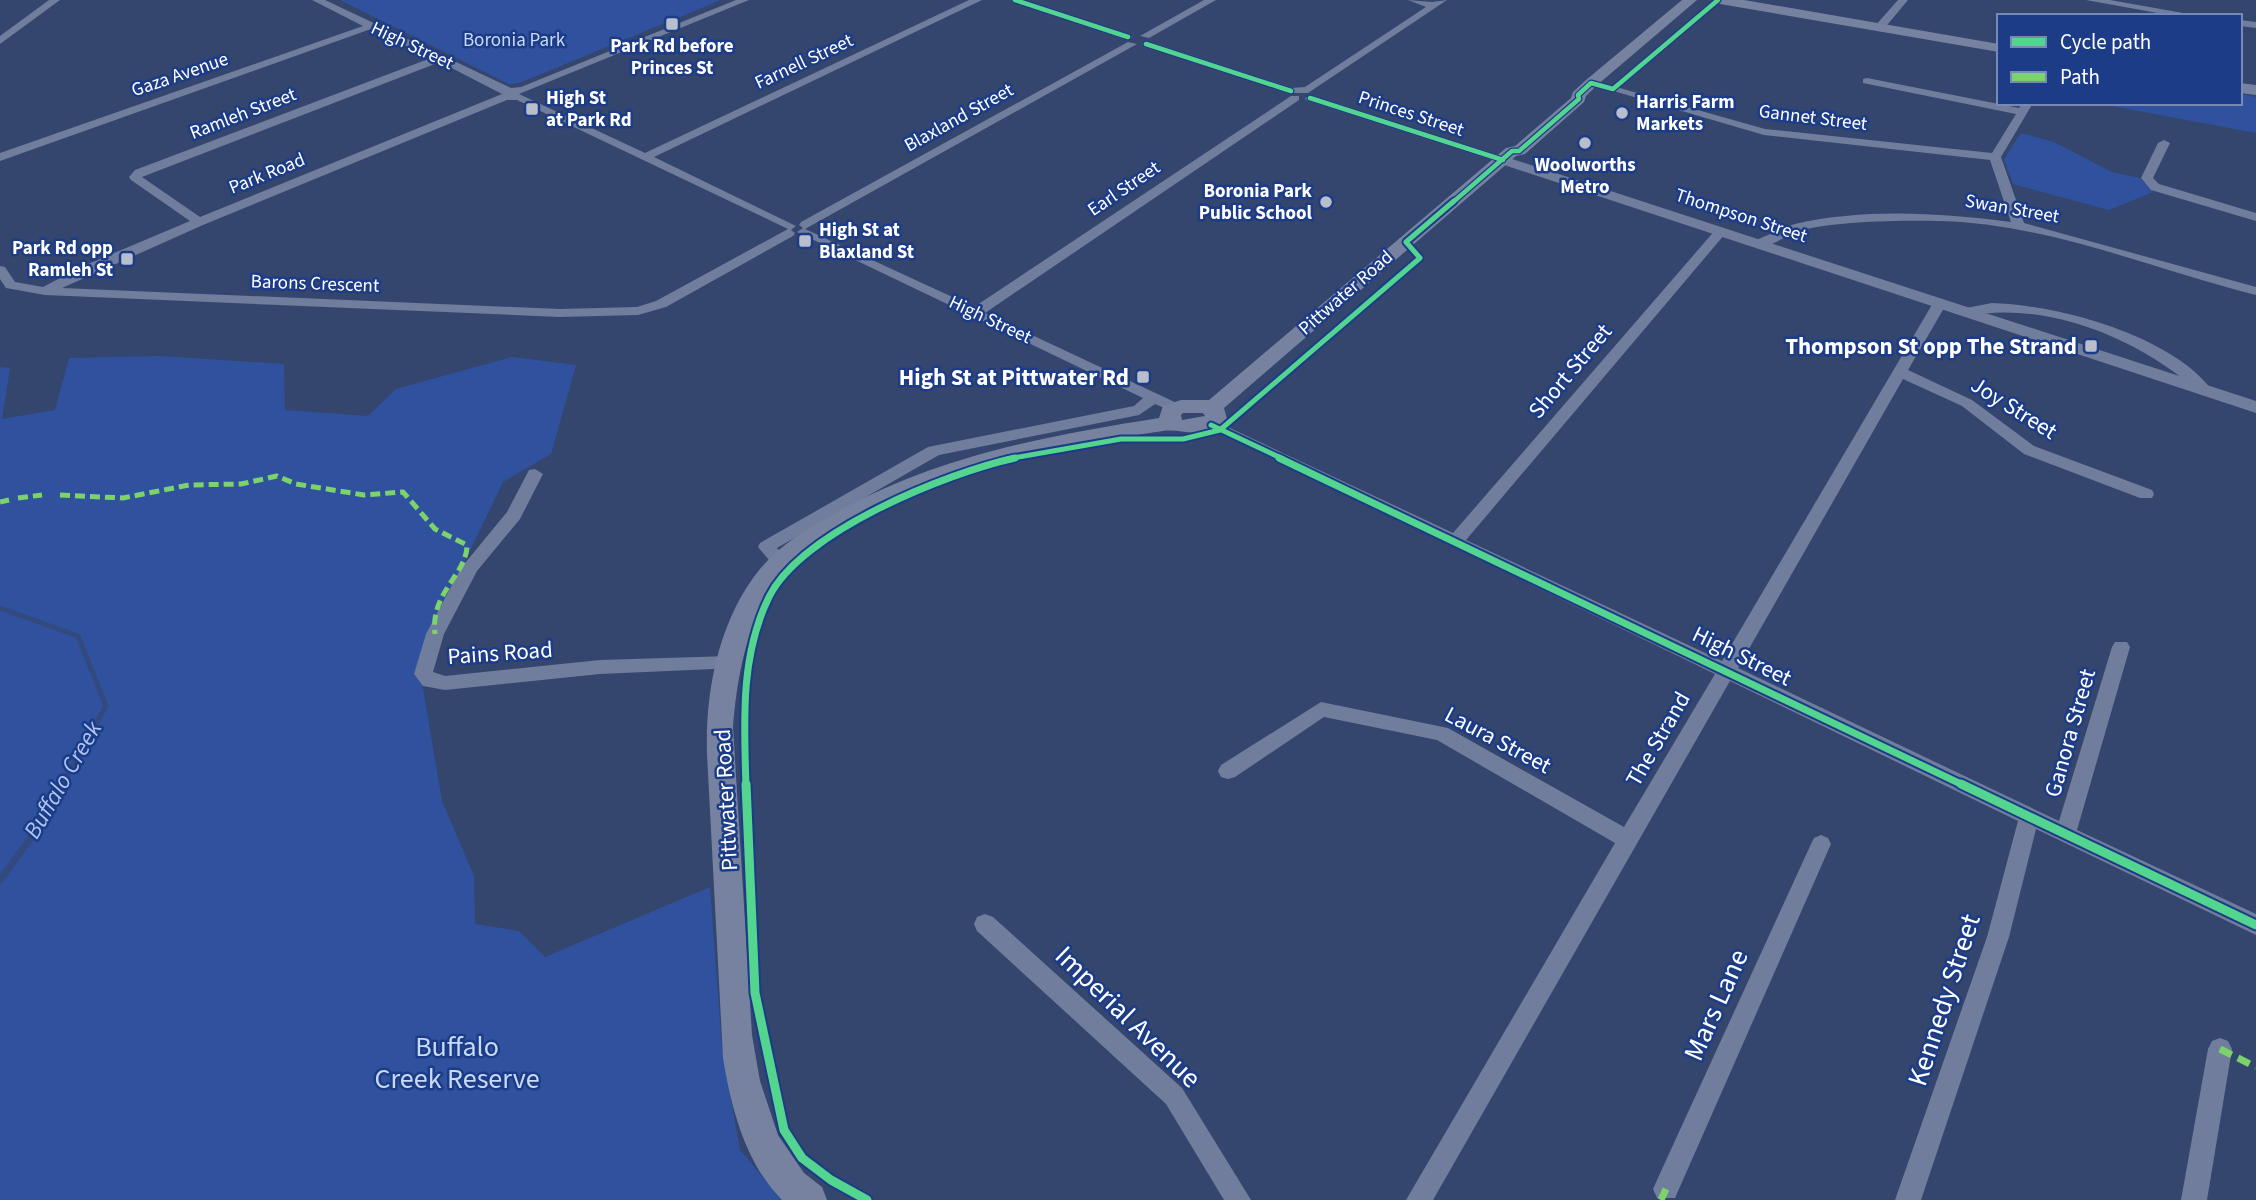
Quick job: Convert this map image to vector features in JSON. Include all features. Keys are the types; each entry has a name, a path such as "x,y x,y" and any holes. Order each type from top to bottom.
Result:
{"main road":[{"name":"Pittwater Road","path":"809,1200 795,1190 770,1156 753,1115 738,1055 720,727 730,663 744,614 780,562 827,528 893,492 942,471 1014,449 1173,415 1185,427 1211,416 1507,155 1519,152 1579,99 1578,95 1591,83 1690,0"},
{"path":"1720,0 1997,48"}],"street":[{"path":"0,41 55,0"},
{"name":"High Street","path":"317,0 1153,397 1173,415"},
{"name":"Park Road","path":"45,291 86,270 199,222 744,0"},
{"name":"Farnell Street","path":"647,156 976,0"},
{"path":"1015,0 1130,41 1146,40 1293,94"},
{"path":"1146,40 1212,0"},
{"path":"1413,0 1438,3"},
{"path":"1880,28 1903,0"},
{"path":"2091,0 2181,14"},
{"path":"1309,94 1438,3"},
{"name":"Gaza Avenue","path":"0,157 371,26"},
{"name":"Blaxland Street","path":"638,311 661,304 1130,41"},
{"name":"Ramleh Street","path":"199,222 135,177 139,173 439,59"},
{"path":"1867,81 1997,103"},
{"name":"Gannet Street","path":"1591,83 1764,132 1995,157"},
{"name":"Princes Street","path":"1293,94 1309,94 1507,155"},
{"name":"Earl Street","path":"975,313 1293,94"},
{"path":"2007,105 2025,108 1995,157 2019,226"},
{"path":"2164,143 2147,178 2155,187 2256,217"},
{"name":"Thompson Street","path":"1507,155 1759,244 2256,407"},
{"name":"Swan Street","path":"1759,244 1795,228 1849,219 1923,216 2019,226 2256,291"},
{"name":"Short Street","path":"1455,542 1721,231"},
{"name":"Barons Crescent","path":"0,270 11,285 45,291 560,313 638,311"},
{"name":"The Strand","path":"1419,1200 1940,303"},
{"name":"Thompson Street","path":"1966,312 1977,307 2013,305 2092,325 2162,354 2192,375 2205,390"},
{"name":"Joy Street","path":"1900,372 1968,404 2029,450 2146,494"},
{"path":"780,562 766,547 934,451 1139,410 1153,397"},
{"name":"High Street","path":"1211,416 1455,542 2256,925"},
{"name":"Pains Road","path":"535,474 514,515 470,568 435,634 423,674 430,681 445,683 600,667 730,663"},
{"name":"Ganora Street","path":"2066,833 2121,647"},
{"name":"Laura Street","path":"1228,771 1321,709 1441,733 1628,839"},
{"name":"Kennedy Street","path":"1908,1200 1998,937 2029,817"},
{"name":"Mars Lane","path":"1665,1189 1821,844"},
{"name":"Imperial Avenue","path":"985,923 1174,1096 1238,1200"},
{"path":"2194,1200 2220,1049"}],"green space":[{"name":"Boronia Park","path":"340,0 721,0 519,83 509,84"},
{"path":"2242,94 2256,97 2256,133 2107,105 2242,105"},
{"path":"2021,133 2054,142 2112,172 2140,178 2153,192 2109,210 2013,184 2004,159"},
{"name":"Buffalo Creek Reserve","path":"160,356 284,364 285,410 368,416 396,389 512,357 576,365 551,454 503,482 453,586 436,662 422,683 442,801 474,876 475,924 519,931 545,957 710,887 722,1049 740,1150 782,1200 0,1200 0,367 10,368 2,419 55,410 69,358"}],"waterway":[{"name":"Buffalo Creek","path":"0,608 78,636 106,706 61,786"},
{"name":"Buffalo Creek","path":"0,880 33,835 62,784"}],"marked path":[{"path":"60,495 123,498 189,485 241,484 277,476 296,484 364,495 403,492 435,529 467,545 467,555 438,602 435,634"},
{"path":"18,498 42,495"},
{"path":"0,502 9,500"},
{"path":"2220,1049 2256,1067"},
{"path":"1661,1200 1666,1189"}],"cycle path":[{"path":"1015,0 1128,37"},
{"path":"867,1200 831,1180 802,1158 784,1130 755,993 743,706 749,659 763,611 776,584 800,559 863,518 957,474 1012,458 1066,448 1133,438 1196,438 1220,430 1420,258 1406,242 1512,151 1519,151 1579,99 1578,95 1591,83 1613,89 1706,7 1718,0"},
{"path":"1146,44 1291,91"},
{"path":"1310,98 1503,160"},
{"path":"1211,425 2256,925"}],"place":[{"name":"Park Rd before Princes St","path":"672,24"},
{"name":"High St at Park Rd","path":"532,109"},
{"name":"Harris Farm Markets","path":"1622,113"},
{"name":"Woolworths Metro","path":"1585,143"},
{"name":"Boronia Park Public School","path":"1326,202"},
{"name":"High St at Blaxland St","path":"805,241"},
{"name":"Park Rd opp Ramleh St","path":"127,259"},
{"name":"Thompson St opp The Strand","path":"2091,346"},
{"name":"High St at Pittwater Rd","path":"1143,377"}]}
